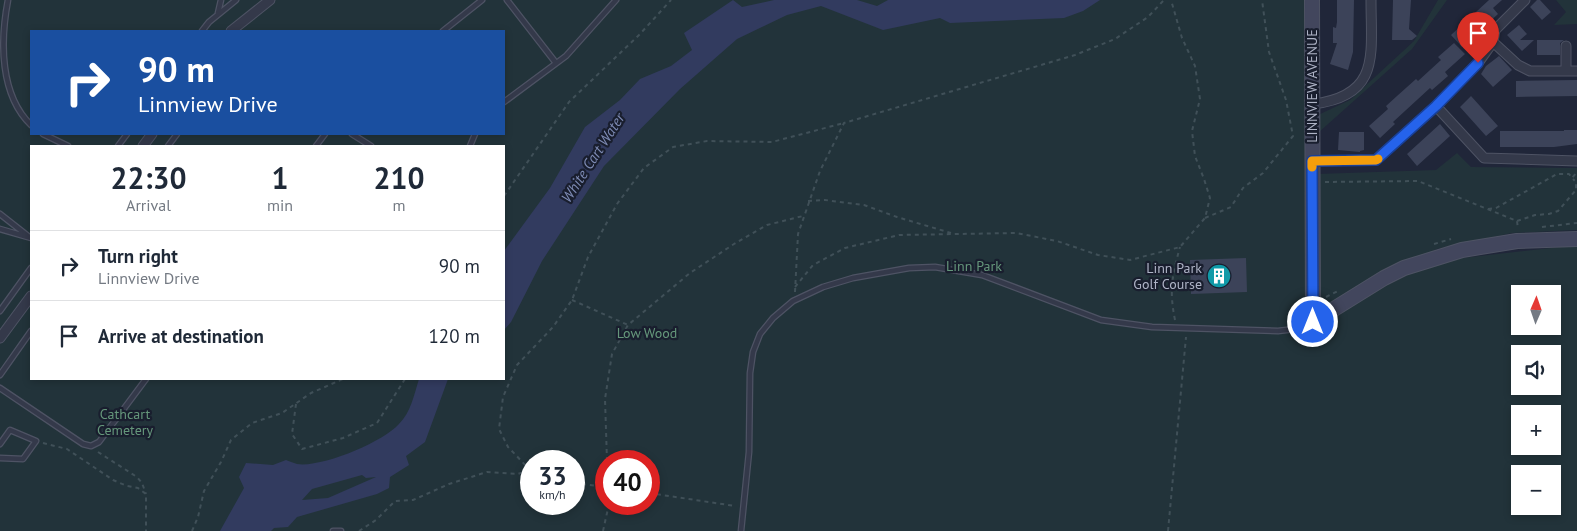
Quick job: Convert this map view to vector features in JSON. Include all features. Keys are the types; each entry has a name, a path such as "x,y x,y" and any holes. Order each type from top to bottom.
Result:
{"street":[{"path":"231,30 270,0"},
{"name":"LINNVIEW AVENUE","path":"1312,0 1313,322"},
{"path":"1313,104 1331,102 1344,97 1357,89 1364,80 1370,62 1371,0"},
{"path":"1312,167 1376,160 1436,106 1478,63 1493,42 1495,30 1525,0"},
{"path":"1493,42 1526,70 1577,71"},
{"path":"1566,46 1566,72"},
{"path":"1436,106 1484,158 1577,161"},
{"path":"1313,322 1384,278 1404,268 1462,250 1517,241 1577,239"},
{"path":"0,338 30,297"}],"lane":[{"path":"8,0 0,36 0,64 5,88 13,104 30,124"},
{"path":"218,14 221,0"},
{"path":"203,30 218,14 236,0"},
{"path":"444,30 482,0"},
{"path":"507,0 556,63"},
{"path":"505,101 566,56 616,0"},
{"path":"45,135 66,145"},
{"path":"354,135 369,145"},
{"path":"0,214 30,237"},
{"path":"0,229 30,237"},
{"path":"741,531 749,452 750,373 753,352 764,328 773,318 793,301 823,287 853,278 909,268 935,267 982,275 1101,320 1152,327 1278,331 1295,329 1313,322"},
{"path":"0,311 30,269"},
{"path":"0,375 30,332"},
{"path":"0,388 83,444 91,446 98,442 145,380"},
{"path":"0,444 10,430 36,441 23,459 0,458"},
{"path":"333,531 341,531"}],"path":[{"path":"505,195 569,102 640,34 672,0"},
{"path":"520,460 508,448 500,429 503,397 517,364 553,327 572,300 588,258 616,204 644,168 672,147 707,141 772,142 844,123 1075,55 1116,40 1148,17 1164,0"},
{"path":"1171,0 1182,38 1195,66 1200,99 1192,131 1194,156 1210,198 1204,218 1180,247 1170,298 1176,328"},
{"path":"1204,218 1231,207 1242,188 1263,174 1293,136 1286,100 1269,52 1262,0"},
{"path":"793,301 798,234 803,216 820,171 844,123"},
{"path":"1312,167 1321,182 1418,181 1485,209 1517,222 1535,215 1550,214 1558,211 1576,190 1576,182 1569,174 1557,174 1496,208 1485,209"},
{"path":"1572,178 1577,172"},
{"path":"808,200 864,204 897,217 954,234"},
{"path":"607,450 605,399 612,354 628,326 690,273 734,244 768,225 803,216"},
{"path":"1517,222 1518,229"},
{"path":"795,287 813,265 845,248 899,235 1016,233 1057,241 1098,255 1130,260 1180,247"},
{"path":"572,300 628,326"},
{"path":"1168,531 1176,424 1187,328"},
{"path":"192,531 198,517 204,491 231,440 252,423 282,413 311,394 341,380"},
{"path":"296,404 292,434 302,449 342,438 377,423 404,380"},
{"path":"36,441 67,449 113,480 138,488 146,494"},
{"path":"91,446 142,483 146,494 146,531"},
{"path":"359,531 376,520 395,501 413,500 449,484 486,472 520,473"},
{"path":"660,495 744,508"},
{"path":"604,531 607,515"}],"green space":[{"name":"Linn Park","path":"0,0 1305,0 1307,331 1411,270 1462,258 1577,245 1577,531 0,531"},
{"path":"1438,0 1447,0 1412,49 1318,133 1316,116 1350,100 1414,41"},
{"path":"1556,0 1577,0 1577,24 1554,25 1566,12"},
{"path":"1457,153 1471,167 1577,168 1577,230 1512,233 1437,249 1318,313 1317,174 1436,170"}],"water":[{"name":"White Cart Water","path":"733,0 742,7 774,0 857,0 877,6 888,0 1100,0 1083,11 1064,18 950,23 940,18 883,30 821,6 787,15 737,39 680,89 604,166 542,261 511,322 505,329 505,250 550,188 585,127 620,100 640,79 671,66 692,50 684,33"},
{"path":"419,380 448,380 425,442 406,456 409,465 390,477 389,488 377,494 297,517 288,527 274,528 271,531 220,531 244,488 239,477 246,463 273,465 286,460 297,464 308,464 336,458 366,446 391,431 403,419 414,397","holes":["362,475 366,478 376,477 328,498 302,500 312,489"]}],"building":[{"path":"1337,0 1354,0 1353,52 1348,70 1330,64 1337,43 1333,43 1333,27 1336,28 1337,22"},
{"path":"1393,0 1411,0 1409,29 1417,36 1412,40 1392,40"},
{"path":"1489,0 1502,0 1493,8 1498,14 1462,47 1451,35"},
{"path":"1537,0 1540,0 1551,12 1542,20 1530,7"},
{"path":"1519,25 1527,34 1520,40 1534,40 1522,51 1507,35"},
{"path":"1537,40 1564,40 1560,43 1560,55 1537,55"},
{"path":"1454,43 1465,54 1445,72 1448,76 1432,90 1430,88 1393,122 1395,124 1380,138 1369,126 1388,109 1386,106 1441,60 1438,57"},
{"path":"1499,56 1512,70 1493,87 1481,74 1486,66"},
{"path":"1577,80 1577,96 1516,97 1516,81"},
{"path":"1471,96 1498,126 1486,136 1460,107"},
{"path":"1440,124 1450,136 1417,166 1407,154"},
{"path":"1577,130 1577,144 1554,147 1500,147 1500,131"},
{"path":"1339,132 1364,132 1364,150 1360,152 1338,150"},
{"name":"Linn Park Golf Course","path":"1246,258 1247,292 1191,294 1190,260"}],"slow traffic":[{"path":"1312,167 1312,161 1378,159"}],"place":[{"name":"Linn Park Golf Course","path":"1219,276"}],"route":[{"path":"1313,322 1312,161 1376,160 1436,106 1478,63"}],"park label":[{"name":"Low Wood","path":"647,333"},
{"name":"Cathcart Cemetery","path":"125,422"}]}
